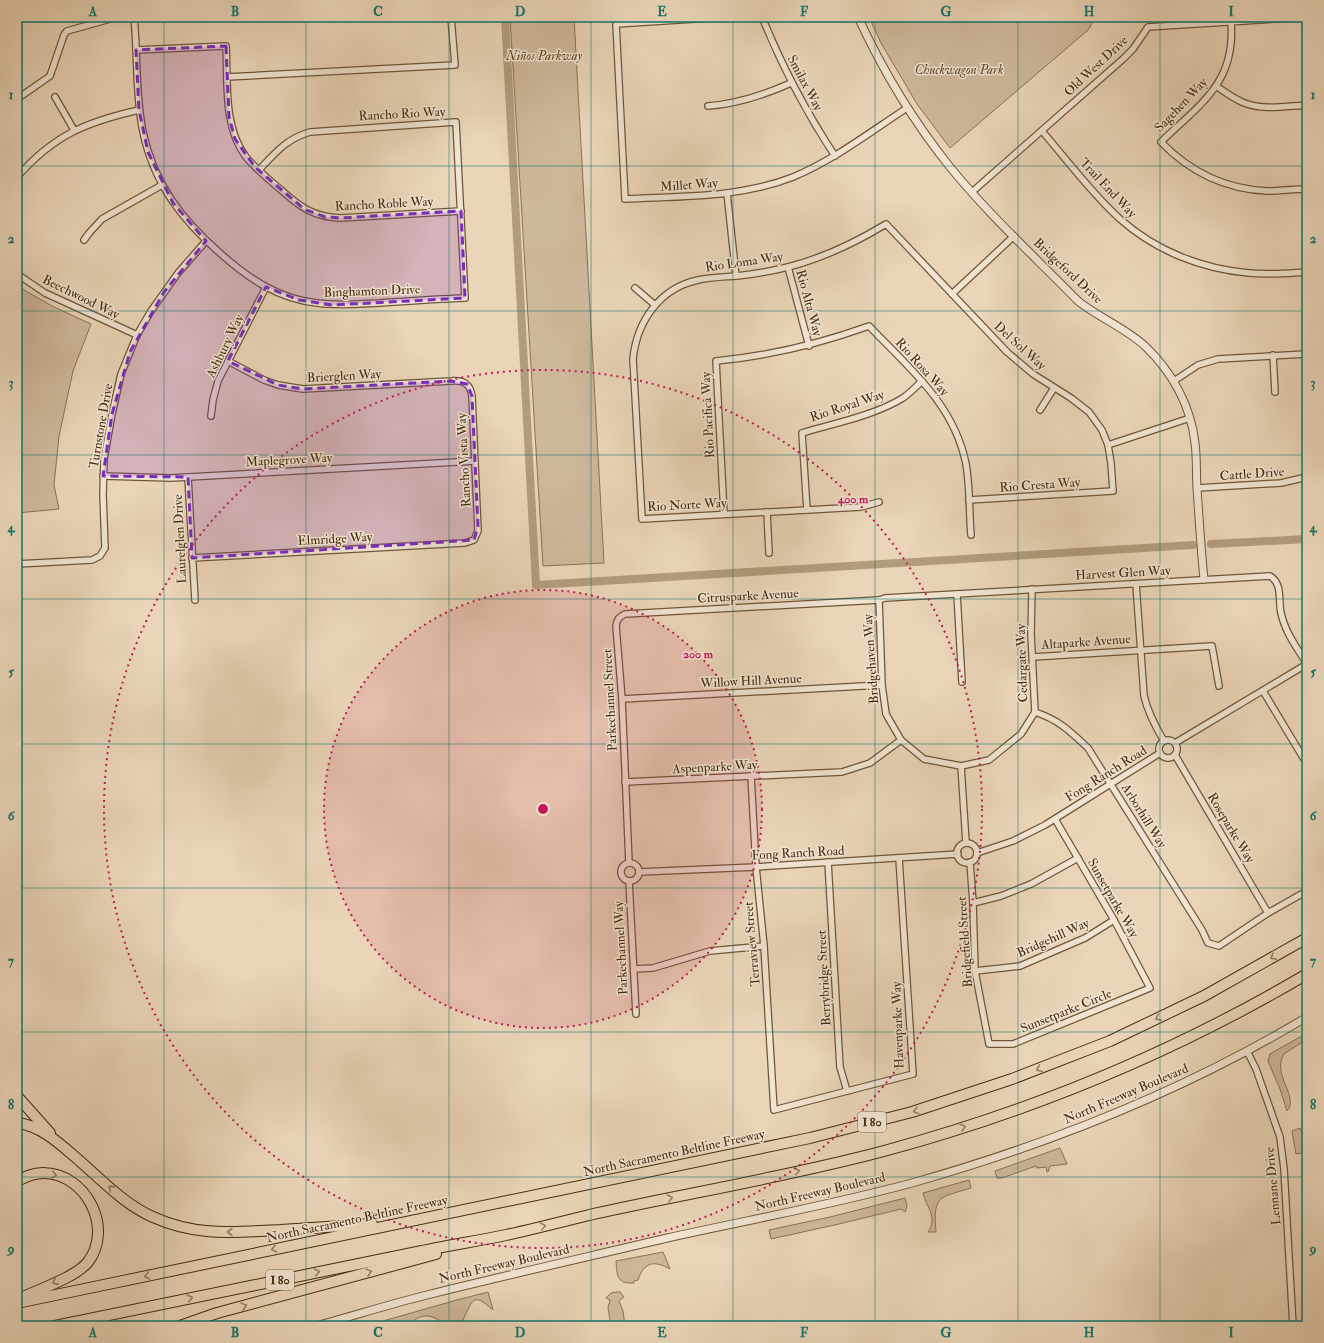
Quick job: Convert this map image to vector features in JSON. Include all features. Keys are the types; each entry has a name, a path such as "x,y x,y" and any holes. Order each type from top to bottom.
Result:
{"highway":[{"name":"North Sacramento Beltline Freeway","path":"17,1303 810,1138 912,1112 1012,1080 1110,1041 1204,996 1307,938"},
{"name":"I 80","path":"55,1326 420,1251 505,1236 589,1215 783,1174 883,1151 981,1122 1078,1087 1172,1046 1274,994 1307,974"},
{"path":"17,1096 61,1145"},
{"path":"17,1123 42,1131 61,1145 128,1202 152,1217 178,1227 206,1232 234,1232 408,1221"},
{"path":"17,1182 27,1176 43,1173 58,1175 73,1182 84,1193 94,1209 99,1227 96,1245 88,1262 74,1274 17,1300"},
{"path":"180,1326 217,1313 505,1236"},
{"path":"82,1326 174,1302"}],"street":[{"path":"17,99 50,76 64,35 67,31 117,17"},
{"name":"Binghamton Drive","path":"134,17 140,110 148,152 162,185 173,202 185,219 206,241 238,268 266,287 299,300 332,305 465,298"},
{"path":"227,77 455,65 451,17"},
{"path":"673,19 726,17"},
{"name":"Smilax Way","path":"762,17 773,45 792,83 808,113 835,156"},
{"name":"Bridgeford Drive","path":"858,17 886,72 907,108 933,145 972,192 1078,301 1146,346 1174,381 1190,418 1196,452 1197,488 1204,579"},
{"name":"Old West Drive","path":"972,192 1123,60 1133,49 1148,27 1307,17"},
{"name":"Millet Way","path":"673,19 616,24 625,199 727,193 758,188 776,183 812,168 835,156 907,108"},
{"name":"Sagehen Way","path":"1231,22 1232,34 1229,58 1216,86 1209,95 1160,142 1194,170 1223,183 1253,190 1268,191 1307,189"},
{"name":"Rancho Roble Way","path":"136,50 226,46 230,117 232,128 240,149 259,170 304,209 325,217 341,218 461,211"},
{"path":"708,106 757,97 792,83"},
{"path":"1216,86 1232,97 1259,107 1307,105"},
{"path":"55,97 74,130"},
{"path":"17,177 43,151 74,130 109,117 140,110"},
{"name":"Rancho Rio Way","path":"259,170 282,146 295,137 310,132 456,122 465,298"},
{"name":"Trail End Way","path":"1042,131 1103,203 1120,219 1150,242 1170,252 1206,266 1236,272 1267,274 1307,272"},
{"path":"84,240 102,219 162,185"},
{"path":"727,193 736,276"},
{"name":"Rio Loma Way","path":"655,305 666,295 686,284 709,278 768,272 788,267 845,246 886,224"},
{"name":"Del Sol Way","path":"886,224 1007,352 1033,374 1071,398 1089,412 1102,430 1108,445 1111,463 1112,491"},
{"path":"952,294 1014,236"},
{"name":"Turnstone Drive","path":"17,564 92,560 100,556 105,548 103,476 108,433 121,374 137,335 164,292 206,241"},
{"name":"Rio Alta Way","path":"788,267 809,346"},
{"name":"Beechwood Way","path":"17,274 45,293 137,335"},
{"name":"Ashbury Way","path":"211,416 214,394 218,382 266,287"},
{"path":"635,288 655,305"},
{"name":"Rio Norte Way","path":"655,305 642,325 634,347 633,359 642,519 861,507 879,502"},
{"name":"Rio Rosa Way","path":"809,346 840,337 869,326 922,381 943,408 958,436 966,466 971,535"},
{"name":"Rio Pacifica Way","path":"724,514 716,361 761,356 809,346"},
{"path":"1174,381 1198,365 1208,361 1274,355 1307,354"},
{"path":"1274,355 1275,392"},
{"name":"Brierglen Way","path":"228,362 264,380 278,385 303,389 457,380 467,384"},
{"name":"Rio Royal Way","path":"807,510 802,433 863,415 895,402 913,390 922,381"},
{"name":"Rancho Vista Way","path":"467,384 471,391 478,526 477,536"},
{"path":"1040,410 1054,388"},
{"path":"1108,445 1190,418"},
{"name":"Maplegrove Way","path":"103,476 160,478 188,477 475,461"},
{"name":"Laurelglen Drive","path":"188,477 195,600"},
{"name":"Cattle Drive","path":"1197,488 1281,483 1307,477"},
{"name":"Rio Cresta Way","path":"969,500 1112,491"},
{"path":"767,512 769,553"},
{"name":"Elmridge Way","path":"192,558 465,543 474,540 477,536"},
{"name":"Harvest Glen Way","path":"879,600 885,598 1270,576 1275,579 1278,584 1281,613 1285,626 1291,639 1307,664"},
{"path":"1136,584 1144,696 1152,722 1164,741"},
{"name":"Cedargate Way","path":"961,766 989,760 1021,734 1035,712 1031,634 1032,589"},
{"path":"957,594 962,682"},
{"name":"Citrusparke Avenue","path":"619,617 632,613 879,600"},
{"name":"Bridgehaven Way","path":"879,600 882,685 886,714 901,740 924,759 961,766"},
{"name":"Parkechannel Street","path":"619,617 616,626 622,699 625,782"},
{"name":"Altaparke Avenue","path":"1033,657 1212,646 1219,686"},
{"path":"1176,743 1307,664"},
{"name":"Willow Hill Avenue","path":"622,699 882,685"},
{"path":"1263,691 1307,764"},
{"name":"Arborhill Way","path":"1035,712 1049,717 1069,729 1088,748 1202,930 1208,943 1219,946 1268,913"},
{"name":"Aspenparke Way","path":"625,782 842,772 870,763 901,740"},
{"path":"1170,740 1176,743 1177,749 1175,755 1168,758 1162,756 1160,753 1160,746 1164,741 1170,740"},
{"name":"Fong Ranch Road","path":"977,852 1013,840 1055,819 1160,753"},
{"name":"Roseparke Way","path":"1175,755 1268,913"},
{"path":"961,766 966,843"},
{"name":"Terraview Street","path":"751,776 756,867 764,946 774,1110"},
{"path":"625,782 629,863"},
{"name":"Sunsetparke Way","path":"1055,819 1114,920 1150,988"},
{"path":"966,843 975,846 977,852 975,858 970,862 964,862 958,854 960,847 966,843"},
{"name":"Fong Ranch Road","path":"639,872 756,867 958,854"},
{"name":"Havenparke Way","path":"774,1110 913,1074 899,858"},
{"path":"973,903 1001,896 1031,884 1078,858"},
{"name":"Berrybridge Street","path":"828,862 840,1067 847,1091"},
{"name":"Bridgefield Street","path":"970,862 975,971 989,1044"},
{"path":"629,863 637,867 639,872 637,878 632,881 623,878 621,873 624,865 629,863"},
{"name":"Parkechannel Way","path":"629,881 636,1014"},
{"path":"1268,913 1307,891"},
{"name":"Bridgehill Way","path":"975,971 1020,966 1085,938 1114,920"},
{"path":"634,969 653,968 710,951 764,946"},
{"name":"Sunsetparke Circle","path":"989,1044 1013,1044 1150,988"},
{"name":"North Freeway Boulevard","path":"316,1326 424,1295 666,1238 897,1187 962,1168 1044,1141 1186,1082 1247,1051 1307,1017"},
{"name":"Lennane Drive","path":"1247,1051 1256,1069 1280,1137 1284,1169 1293,1326"}],"highlighted area":[{"path":"226,46 229,117 235,139 255,167 304,209 325,217 341,218 461,211 465,298 332,305 299,300 266,287 228,361 278,385 303,389 451,381 467,384 472,396 478,526 474,540 192,558 188,477 103,476 112,414 130,352 164,292 206,241 173,203 148,152 139,110 136,50"}],"green space":[{"name":"Niños Parkway","path":"510,17 574,17 604,563 543,566"},
{"name":"Chuckwagon Park","path":"869,17 1096,17 1088,30 950,148 917,104 881,43"},
{"path":"17,286 52,306 91,324 73,371 59,436 54,485 59,509 17,513"},
{"path":"1307,1033 1307,1039 1284,1054 1281,1062 1281,1070 1290,1099 1290,1105 1287,1111 1280,1089 1268,1061 1270,1054"},
{"path":"1300,1128 1302,1134 1307,1134 1307,1137 1305,1137 1305,1151 1296,1154 1292,1131"},
{"path":"1060,1148 1067,1164 1050,1166 1048,1172 1046,1167 1037,1168 1036,1166 1002,1178 997,1178 995,1171"},
{"path":"969,1180 971,1188 945,1196 940,1200 937,1204 936,1210 936,1232 928,1232 931,1227 932,1217 923,1193"},
{"path":"905,1198 907,1206 905,1212 901,1209 771,1239 769,1230 830,1217"},
{"path":"663,1252 670,1269 659,1264 650,1264 643,1269 638,1280 634,1281 634,1283 624,1282 619,1278 616,1261"},
{"path":"488,1292 493,1310 481,1301 474,1300 463,1320 456,1323 446,1323 430,1316 425,1316 406,1326 375,1326 376,1323"},
{"path":"620,1292 624,1297 619,1301 623,1311 625,1326 611,1326 608,1308 610,1300 606,1298 611,1293"}],"waterway":[{"path":"505,17 536,585 1193,545"},
{"path":"1211,544 1307,539"}]}
